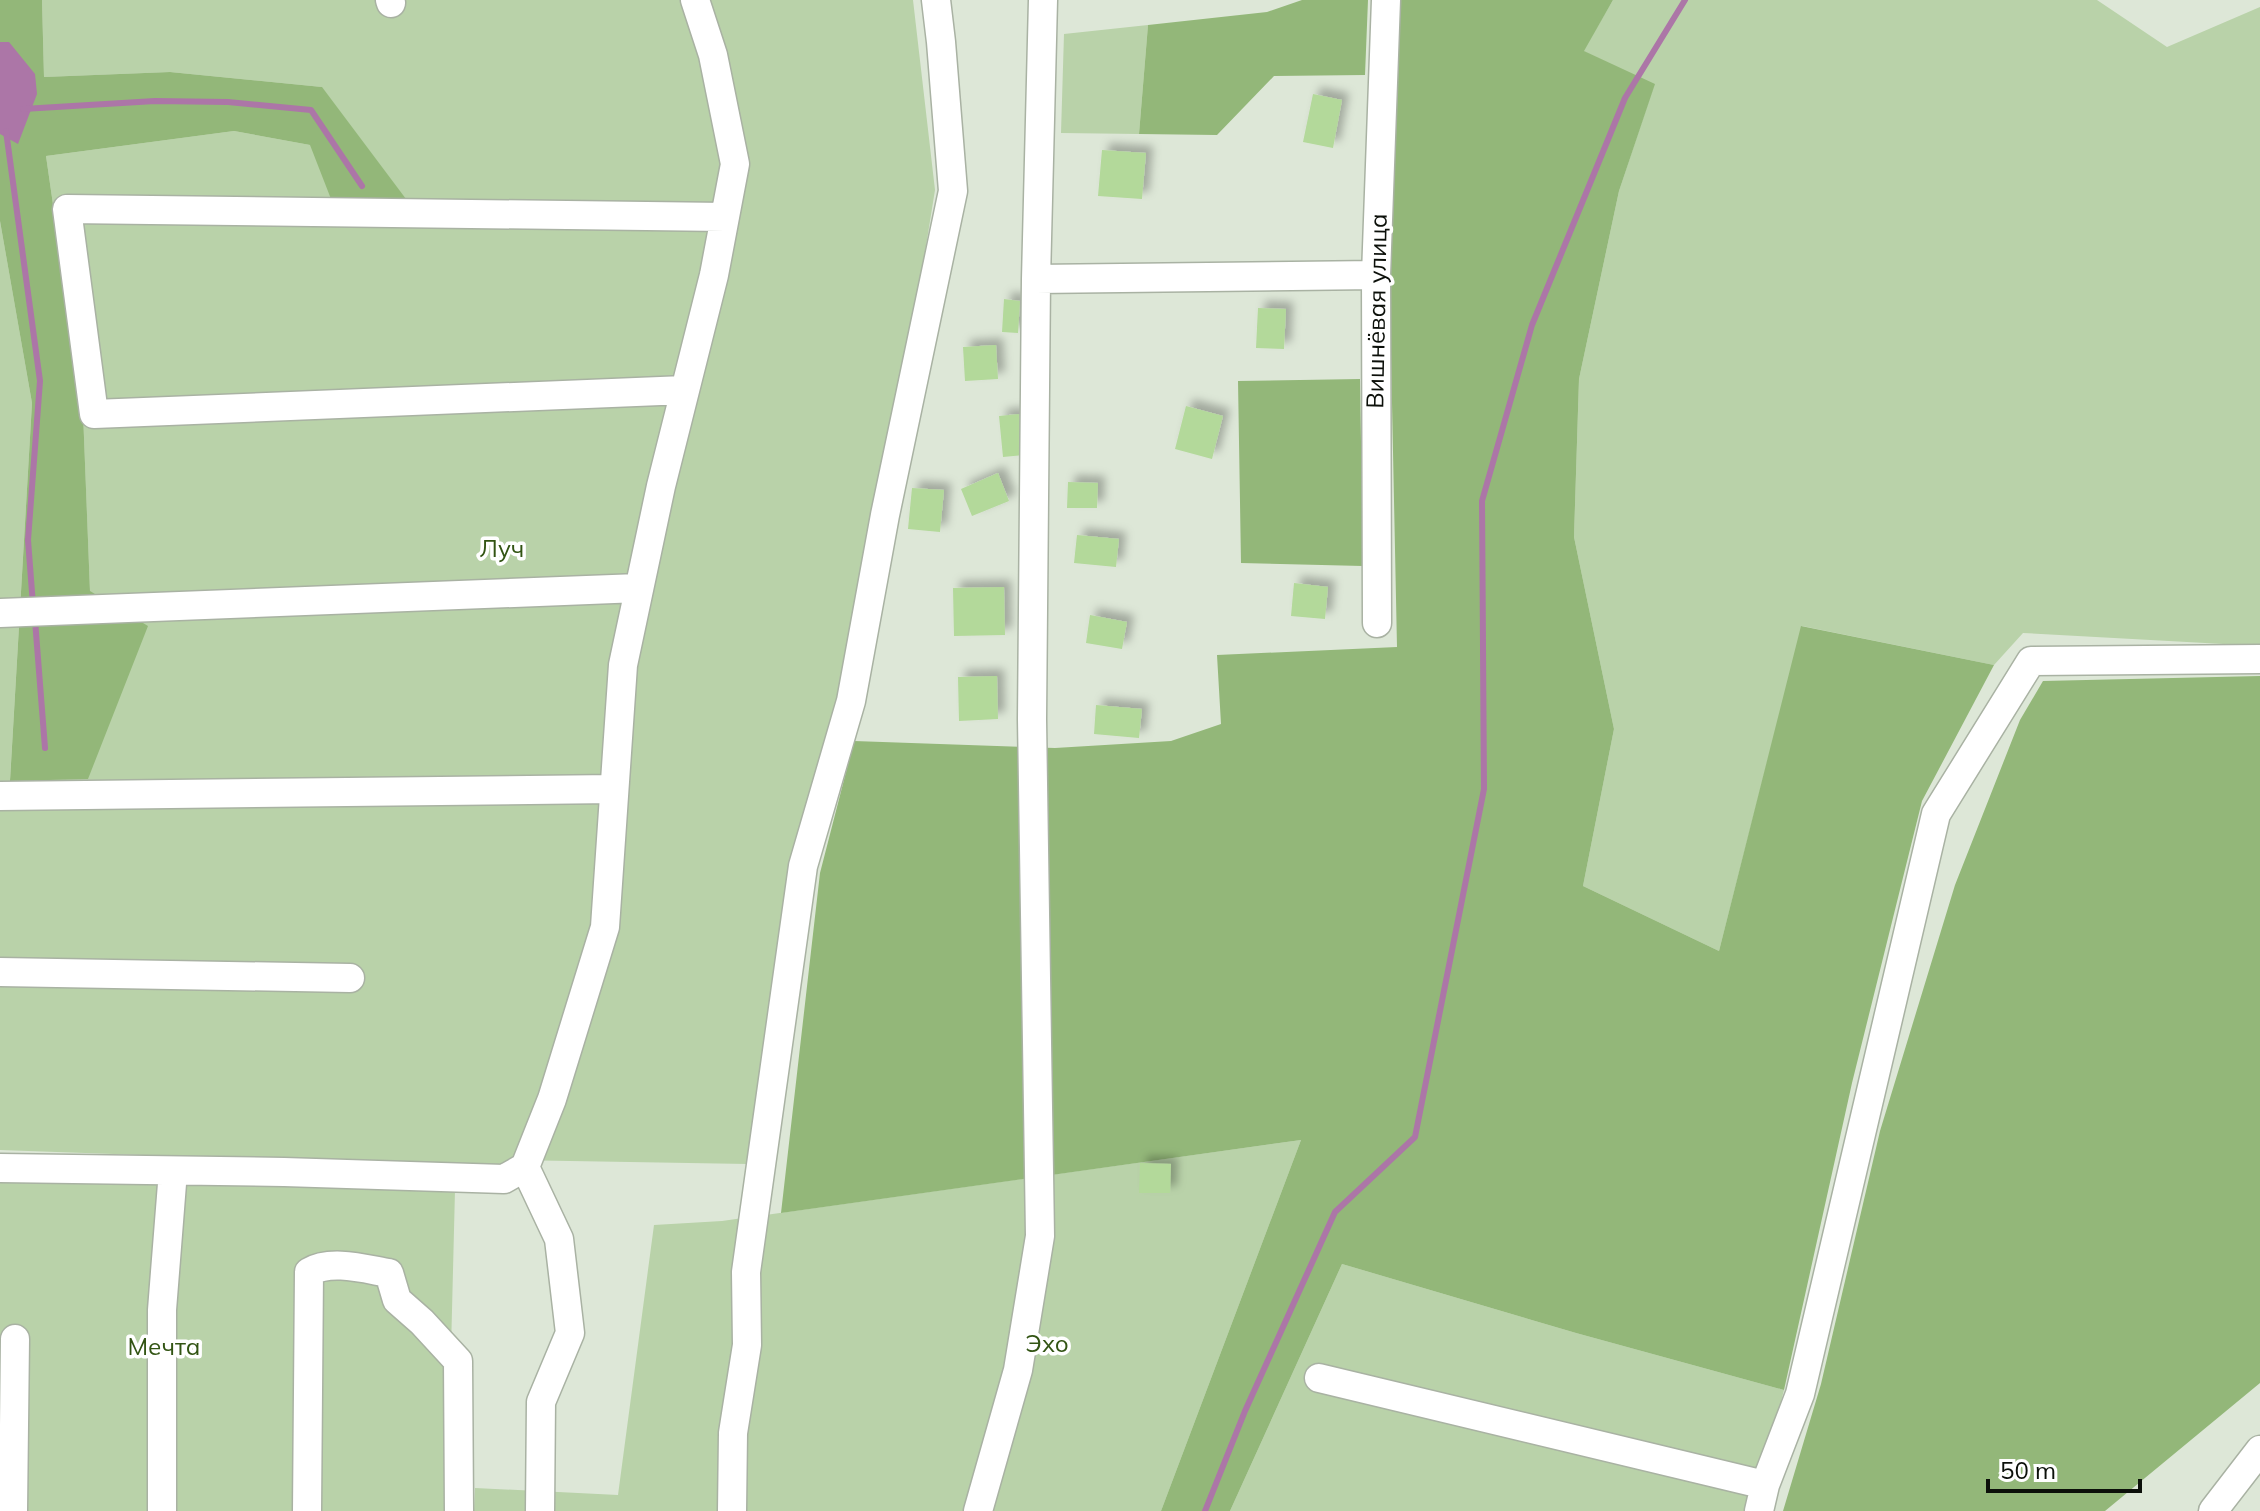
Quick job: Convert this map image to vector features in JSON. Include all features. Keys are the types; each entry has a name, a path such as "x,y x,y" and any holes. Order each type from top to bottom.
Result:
{"street":[{"path":"0,1168 300,1172 504,1179 525,1167 552,1099 605,927 623,665 661,486 714,275 735,164 713,55 695,0"},
{"path":"732,1511 733,1433 747,1345 746,1272 803,866 851,701 885,515 953,191 936,0"},
{"path":"978,1511 1018,1370 1040,1236 1032,719 1036,279 1043,0"},
{"name":"Вишнёвая улица","path":"1377,623 1376,275 1386,0"},
{"path":"685,390 94,414 67,209 725,217"},
{"path":"1036,279 1376,275"},
{"path":"23,612 639,588"},
{"path":"1319,1378 1762,1498 1800,1394 1936,814 2031,661 2260,659"},
{"path":"0,796 614,789"},
{"path":"0,972 350,978"},
{"path":"525,1167 559,1239 570,1333 541,1402 540,1511"},
{"path":"162,1511 162,1310 173,1171"},
{"path":"307,1511 309,1272 317,1267 353,1266 389,1273 397,1300 458,1361 459,1511"},
{"path":"13,1511 15,1339"},
{"path":"2213,1511 2260,1450"}],"green space":[{"path":"0,0 42,0 44,77 170,72 322,87 406,199 331,199 310,145 234,131 46,156 83,412 90,591 148,626 88,779 10,781 32,403 0,221"},
{"name":"Луч","path":"42,0 913,0 935,190 911,339 748,1164 511,1160 490,1167 0,1150 0,221 32,403 10,780 90,592 83,412 46,156 234,131 310,145 322,87 170,72 44,77"},
{"path":"1302,0 1368,0 1365,75 1274,76 1217,135 1139,134 1148,25 1267,12"},
{"path":"1400,0 1613,0 1584,51 1655,84 1619,191 1579,379 1574,537 1614,729 1583,886 1719,951 1801,626 1994,665 1922,801 1852,1083 1784,1390 1342,1264 1230,1511 1161,1511 1301,1140 781,1213 820,873 854,741 1055,748 1171,741 1221,724 1217,655 1397,647 1389,256"},
{"path":"1613,0 2097,0 2167,47 2260,7 2260,646 2023,633 1994,665 1802,626 1719,951 1583,886 1614,729 1574,537 1579,379 1619,191 1654,85 1583,51"},
{"path":"1148,25 1139,134 1061,133 1064,34"},
{"path":"1360,379 1363,566 1241,563 1238,381"},
{"path":"2260,676 2260,1383 2105,1511 1783,1511 1821,1384 1880,1131 1955,885 2020,720 2043,681"},
{"name":"Эхо","path":"1301,1140 1161,1511 474,1511 475,1488 618,1495 654,1225 722,1221"},
{"name":"Мечта","path":"0,1177 455,1190 447,1511 0,1511"},
{"path":"1342,1264 1784,1390 1752,1511 1230,1511"}],"shaded area":[{"path":"0,42 9,42 35,74 37,94 18,144 0,134"}],"building":[{"path":"1313,94 1342,100 1333,148 1303,142"},
{"path":"1102,150 1146,153 1142,199 1098,196"},
{"path":"1004,299 1020,301 1018,333 1002,332"},
{"path":"1258,308 1286,309 1284,349 1256,348"},
{"path":"996,345 998,379 965,381 963,347"},
{"path":"1186,406 1223,416 1212,459 1175,449"},
{"path":"1019,414 1024,455 1003,457 999,416"},
{"path":"998,473 1009,501 972,516 961,489"},
{"path":"1068,482 1098,483 1097,508 1067,508"},
{"path":"912,488 944,490 940,532 908,529"},
{"path":"1077,535 1119,539 1116,567 1074,563"},
{"path":"1294,583 1328,587 1325,619 1291,616"},
{"path":"1004,587 1005,635 954,636 953,588"},
{"path":"1090,615 1127,622 1122,649 1086,643"},
{"path":"997,676 998,719 959,721 958,677"},
{"path":"1096,705 1142,709 1139,738 1094,734"},
{"path":"1140,1163 1171,1164 1170,1193 1139,1193"}],"waterway":[{"path":"1205,1511 1245,1411 1335,1212 1415,1137 1484,789 1482,501 1532,325 1625,98 1685,0"},
{"path":"23,109 155,101 228,102 311,110 362,186"},
{"path":"6,131 40,381 28,540 33,605"},
{"path":"35,620 45,748"}]}
